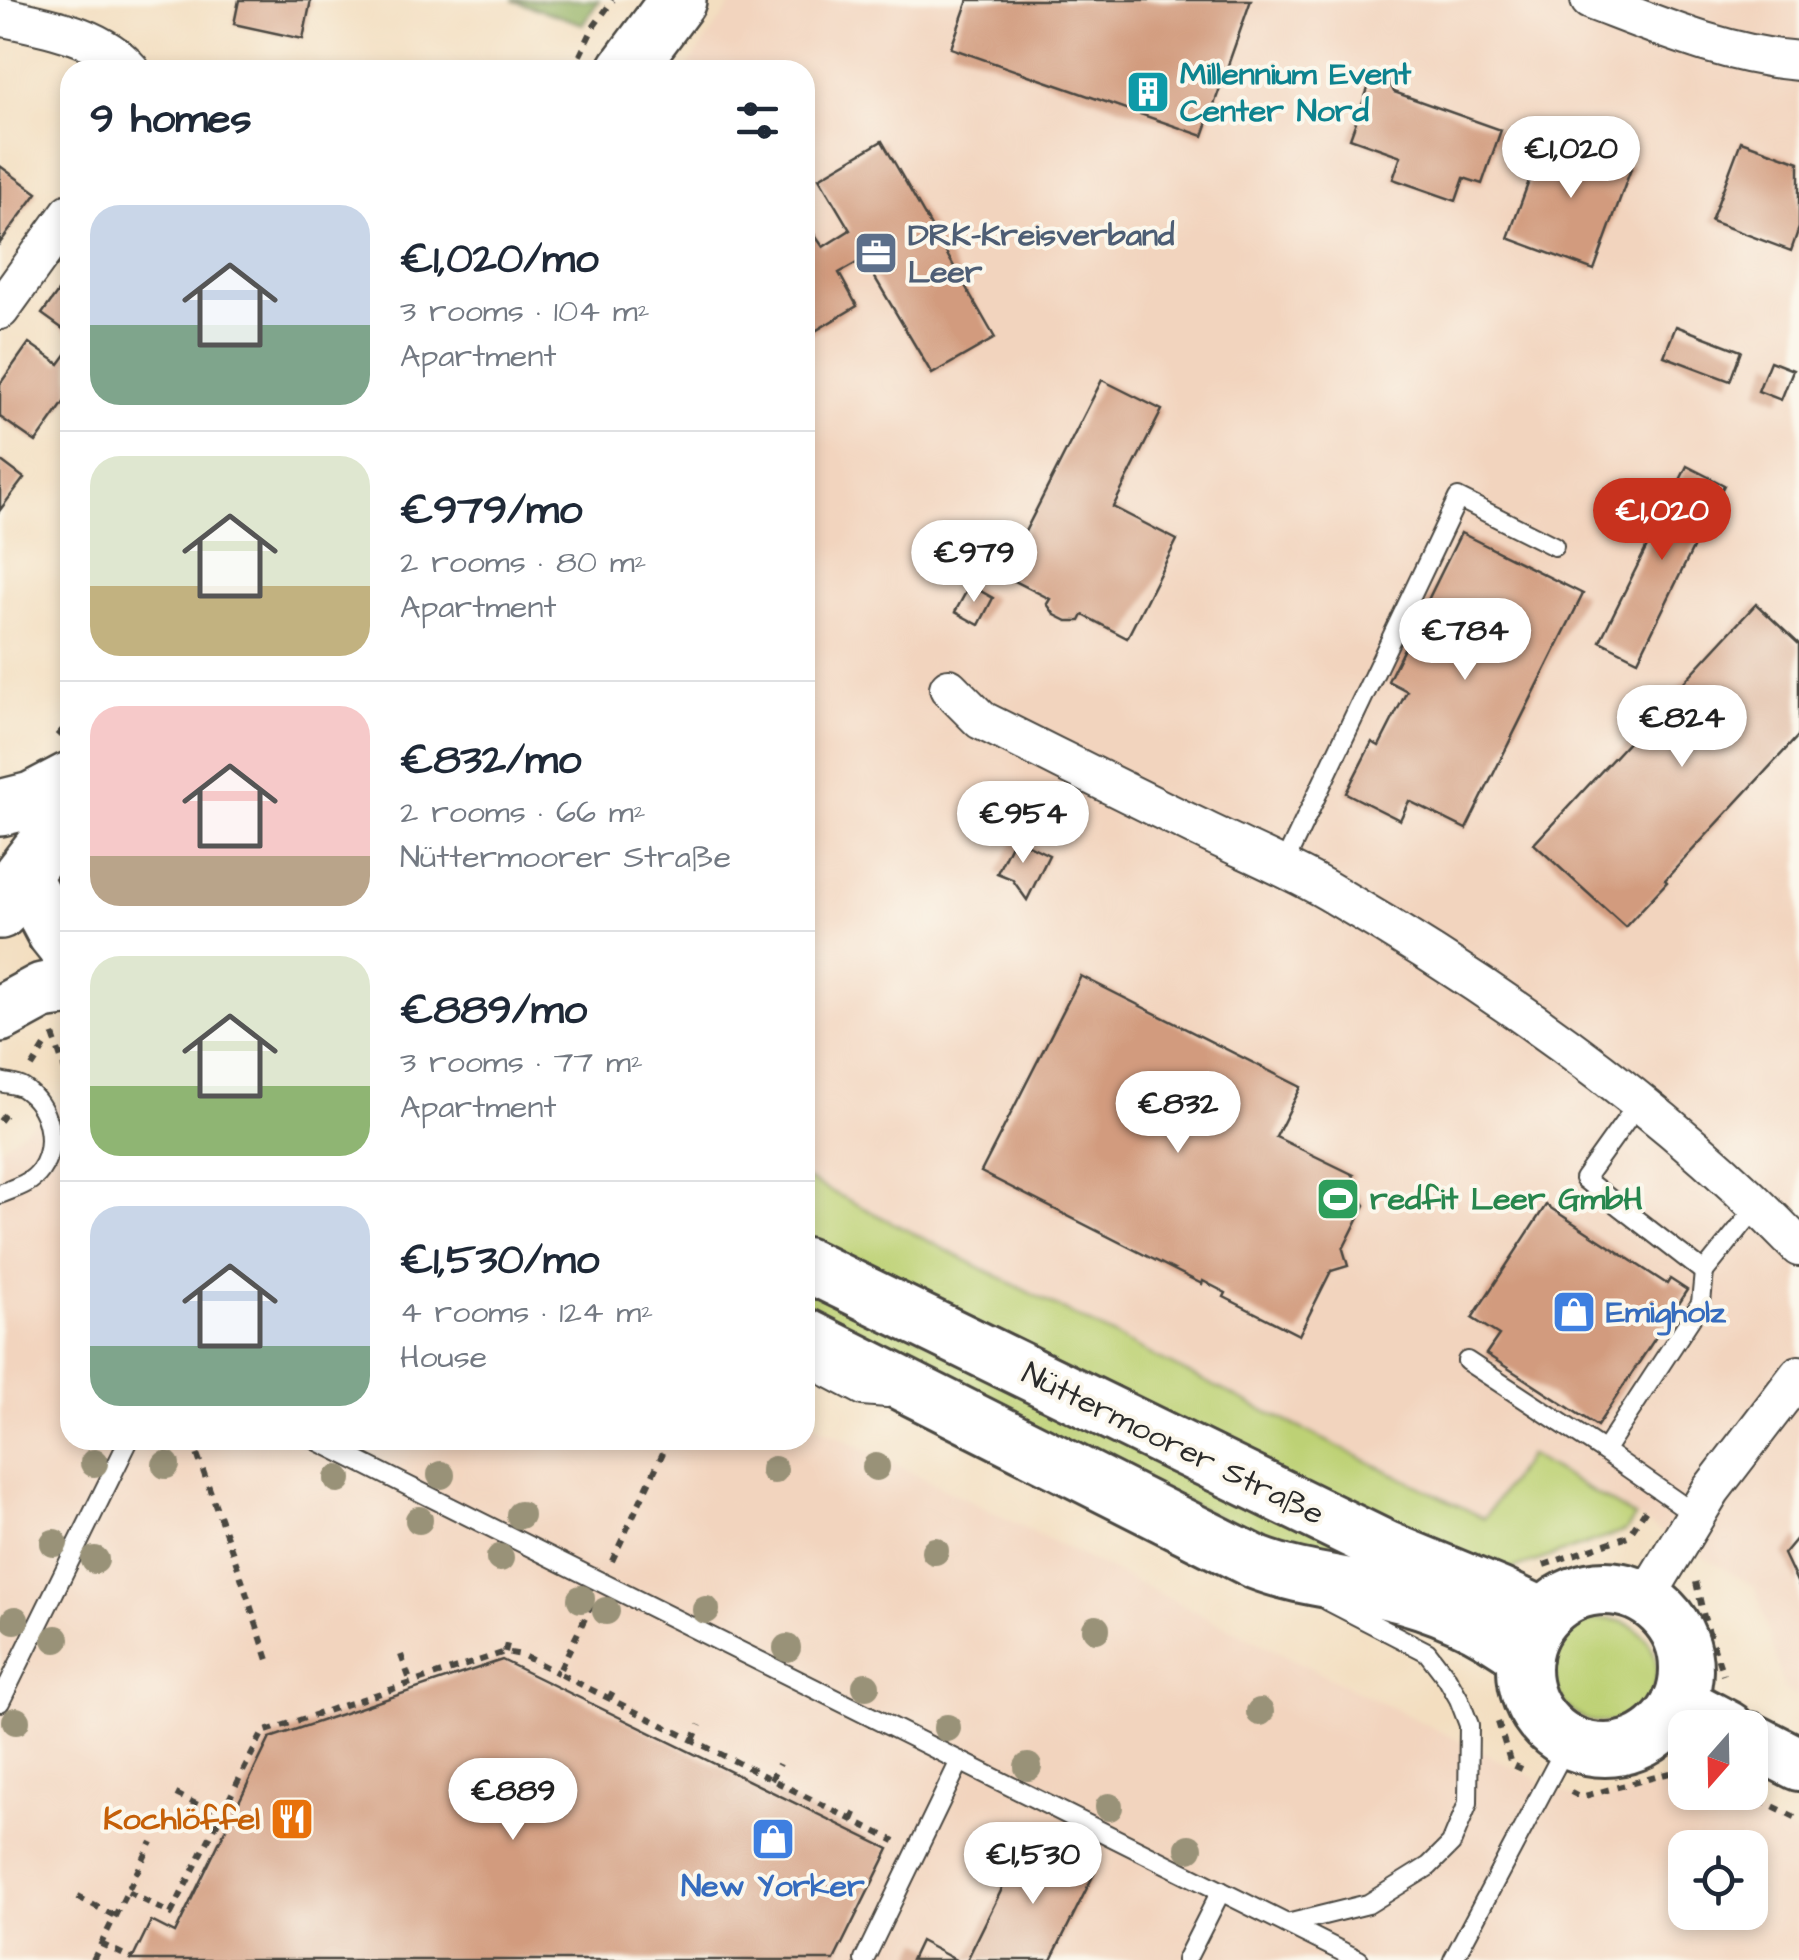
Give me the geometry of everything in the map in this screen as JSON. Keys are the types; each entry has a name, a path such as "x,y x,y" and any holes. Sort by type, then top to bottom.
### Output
{"main road":[{"path":"633,60 678,0"},
{"path":"0,808 32,800 60,785"},
{"path":"23,887 60,828"}],"street":[{"path":"1590,0 1725,49 1799,61"},
{"path":"0,16 97,43 120,60"},
{"path":"0,310 60,227"},
{"path":"948,688 981,720 1332,893 1448,965 1560,1039 1639,1102 1758,1205 1799,1248"},
{"path":"23,887 54,934 47,996"},
{"name":"Nüttermoorer Straße","path":"815,1269 1386,1548 1499,1594 1534,1636"},
{"name":"Nüttermoorer Straße","path":"815,1339 1256,1564 1296,1576 1410,1598 1463,1618 1504,1640 1534,1636"},
{"path":"1668,1722 1652,1736 1625,1748 1596,1750 1568,1741 1552,1730 1528,1696 1524,1676 1534,1636 1556,1604 1575,1594 1602,1588 1629,1592 1656,1581 1741,1448 1799,1375"},
{"path":"1656,1581 1666,1616 1678,1633 1684,1652 1684,1690 1705,1710"},
{"path":"1768,1748 1799,1764"}],"lane":[{"path":"1282,868 1458,498 1554,546"},
{"path":"0,1082 20,1086 40,1104 51,1132 48,1156 40,1172 27,1183 0,1194"},
{"path":"1639,1102 1584,1179 1704,1272"},
{"path":"1604,1450 1701,1304 1704,1272 1758,1205"},
{"path":"1468,1361 1696,1515"},
{"path":"815,1371 862,1396 938,1402"},
{"path":"0,1702 125,1450"},
{"path":"336,1450 1359,1960"},
{"name":"Nüttermoorer Straße","path":"1256,1564 1427,1652 1453,1689 1468,1725 1468,1802 1451,1844 1429,1866 1368,1904 1287,1924"},
{"path":"1453,1960 1568,1741"},
{"path":"864,1960 960,1761"},
{"path":"1186,1960 1220,1891"}],"path":[{"path":"47,996 60,1046"},
{"path":"0,1121 20,1086 47,996"},
{"path":"196,1450 269,1663"},
{"path":"558,1673 664,1450"},
{"path":"1628,1536 1656,1581 1697,1583 1727,1687 1721,1710"},
{"path":"504,1652 508,1640"},
{"path":"128,1892 171,1914 263,1732 504,1652 558,1673 916,1851"},
{"path":"401,1655 410,1683"},
{"path":"609,1699 616,1685"},
{"path":"693,1740 700,1726"},
{"path":"771,1780 778,1764"},
{"path":"176,1794 230,1821"},
{"path":"1768,1804 1799,1819"},
{"path":"852,1820 858,1806"},
{"path":"93,1960 152,1842"},
{"path":"78,1897 115,1916"},
{"path":"102,1944 133,1959"}],"shaded area":[{"path":"735,0 1799,0 1799,1698 1784,1689 1755,1587 1530,1455 1485,1519 1167,1363 815,1183 815,60 692,60"},
{"path":"60,1103 60,1450 815,1450 815,1425 1586,1803 1668,1784 1668,1810 1748,1810 1799,1835 1799,1960 0,1960 0,1148"}],"green space":[{"path":"512,0 599,0 583,24"},
{"path":"815,1183 1167,1363 1484,1518 1529,1455 1635,1517 1626,1531 1504,1572 1494,1581 815,1251"},
{"path":"815,1286 1390,1564 1323,1567 815,1325"},
{"path":"1605,1619 1625,1623 1642,1634 1653,1651 1657,1671 1653,1691 1642,1708 1625,1719 1605,1723 1585,1719 1568,1708 1557,1691 1553,1671 1557,1651 1568,1634 1585,1623"}],"building":[{"path":"239,0 311,0 303,39 234,24"},
{"name":"Millennium Event Center Nord","path":"968,0 1251,0 1203,136 951,48"},
{"path":"1387,77 1394,92 1501,130 1482,184 1464,178 1456,201 1393,179 1401,156 1350,138 1370,83 1374,85"},
{"path":"1546,135 1590,151 1601,145 1617,151 1620,162 1632,166 1594,270 1508,238"},
{"name":"DRK-Kreisverband Leer","path":"882,141 995,338 932,374 864,259 839,273 857,306 815,331 815,235 823,247 850,230 819,178"},
{"path":"1741,141 1799,162 1799,228 1791,251 1711,221"},
{"path":"0,166 37,193 0,243"},
{"path":"60,289 60,327 42,314"},
{"path":"1676,326 1741,351 1730,381 1664,356"},
{"path":"29,343 60,363 60,408 36,442 0,417 0,384"},
{"path":"1770,361 1793,370 1781,400 1758,391"},
{"path":"1102,380 1162,410 1113,507 1177,540 1127,638 1083,615 1080,621 1067,621 1055,615 1047,604 1050,599 1003,575"},
{"path":"0,460 24,478 0,510"},
{"path":"1687,466 1724,485 1638,660 1600,641"},
{"path":"1461,533 1583,594 1466,829 1409,801 1400,820 1346,793 1372,742 1379,746 1407,691 1388,681"},
{"path":"970,585 993,598 979,625 955,612"},
{"path":"1756,604 1799,644 1799,735 1625,927 1534,844"},
{"path":"1014,838 1049,855 1027,900 1012,879 997,873"},
{"path":"1081,976 1301,1087 1276,1137 1354,1175 1350,1183 1365,1205 1343,1249 1348,1266 1331,1271 1299,1335 1224,1297 1226,1293 1203,1281 1202,1284 981,1172"},
{"name":"Emigholz","path":"1546,1205 1667,1284 1670,1279 1687,1290 1597,1426 1486,1354 1499,1335 1472,1318"},
{"path":"1799,1536 1799,1586 1784,1554"},
{"path":"502,1660 889,1849 834,1960 132,1960 151,1921 175,1933 270,1738"},
{"path":"1027,1838 1095,1872 1051,1960 967,1960"},
{"path":"920,1941 956,1960 911,1960"}],"place":[{"name":"Millennium Event Center Nord","path":"1148,92"},
{"name":"DRK-Kreisverband Leer","path":"876,253"},
{"name":"redfit Leer GmbH","path":"1338,1199"},
{"name":"Emigholz","path":"1574,1312"},
{"name":"Kochlöffel","path":"292,1819"},
{"name":"New Yorker","path":"773,1839"}]}
